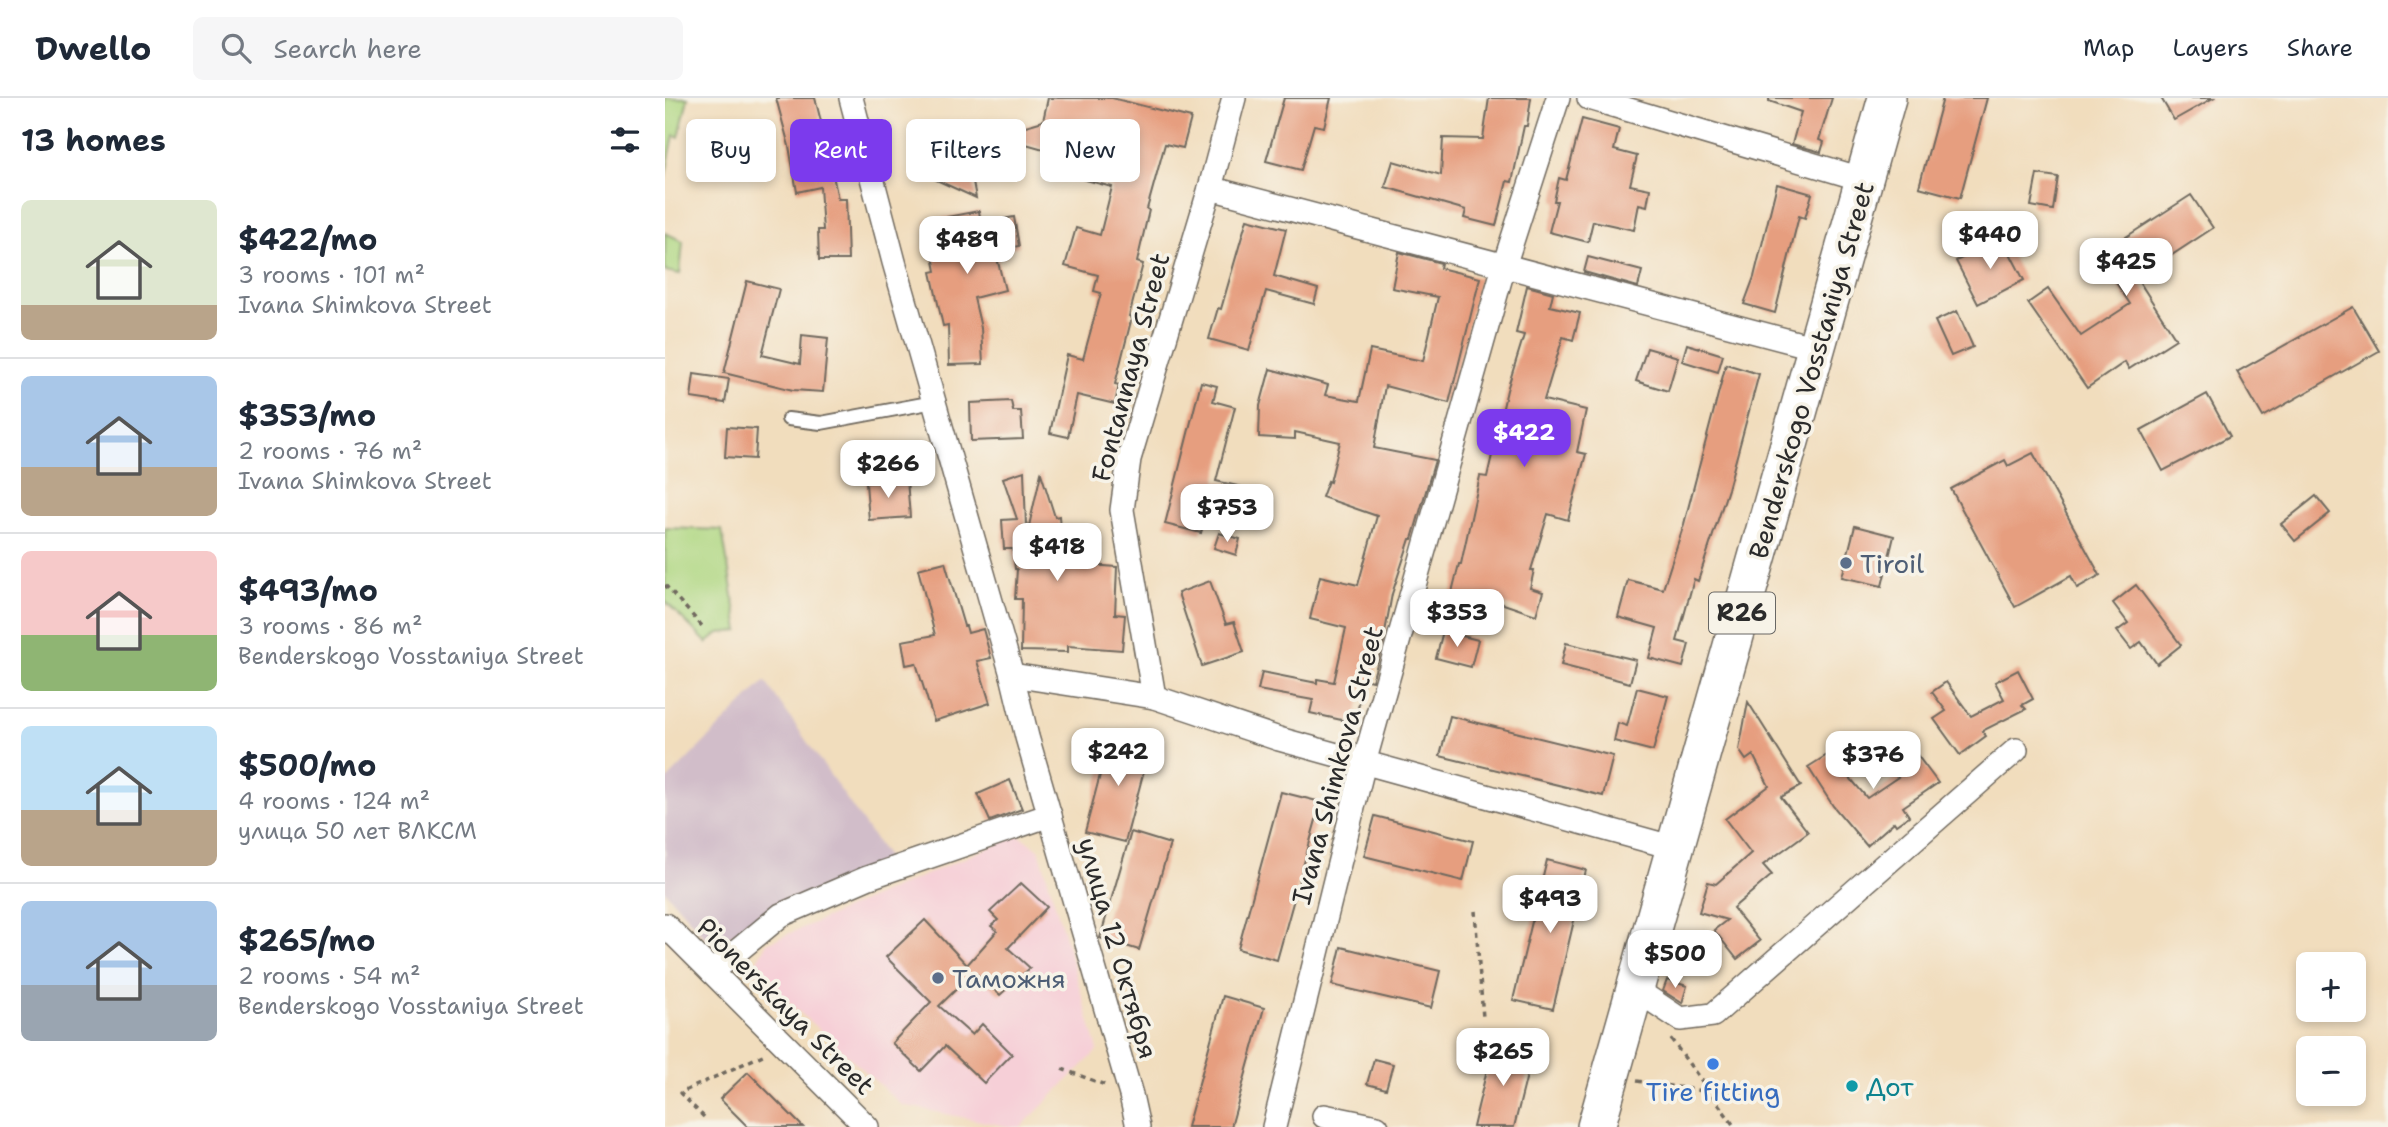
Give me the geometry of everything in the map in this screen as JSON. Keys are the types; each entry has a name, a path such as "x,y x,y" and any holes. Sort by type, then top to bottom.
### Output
{"main road":[{"name":"Benderskogo Vosstaniya Street","path":"1596,1127 1887,98"}],"street":[{"name":"улица 12 Октября","path":"851,98 1138,1127"},
{"name":"Fontannaya Street","path":"1154,697 1122,510 1125,487 1129,459 1234,98"},
{"name":"Ivana Shimkova Street","path":"1274,1127 1364,763 1504,266 1558,98"},
{"path":"1589,98 1865,180"},
{"path":"1210,188 1817,348"},
{"path":"1012,675 1154,697 1279,739 1675,848"},
{"path":"1635,989 1680,1019 1713,1015 2016,750"},
{"path":"712,972 781,915 867,878 1050,815"},
{"name":"Pionerskaya Street","path":"665,925 867,1127"},
{"path":"1324,1115 1377,1127"}],"lane":[{"path":"788,419 821,423 934,402"}],"path":[{"path":"665,585 703,627"},
{"path":"1475,911 1483,1018"},
{"path":"1665,1030 1735,1127"},
{"path":"704,1117 680,1093 786,1045"},
{"path":"1062,1069 1131,1095"},
{"path":"1611,1076 1710,1092"}],"shaded area":[{"path":"765,681 891,863 780,906 713,947 665,891 665,782"},
{"path":"1018,835 1039,849 1098,1050 1021,1127 902,1105 752,969 767,943"}],"green space":[{"path":"665,98 688,98 679,137 674,135 665,178"},
{"path":"665,233 683,241 680,274 665,271"},
{"path":"665,528 722,530 739,631 719,633 707,643 665,601"}],"building":[{"path":"776,98 815,98 820,119 790,119 790,152"},
{"path":"1048,98 1112,98 1191,118 1183,148 1165,144 1147,209 1149,210 1137,262 1143,264 1115,384 1119,385 1115,404 1077,395 1068,437 1050,433 1067,355 1083,359 1101,293 1094,291 1098,275 1065,266 1076,228 1100,235 1112,187 1093,182 1140,182 1140,119 1043,119"},
{"path":"1284,98 1331,98 1324,127 1314,125 1301,170 1266,161"},
{"path":"1489,98 1531,98 1527,126 1524,126 1512,182 1507,181 1496,226 1464,218 1466,210 1385,187 1393,161 1441,175 1443,138 1483,139"},
{"path":"1769,98 1832,98 1819,140 1824,142 1821,152 1792,144 1801,112 1769,101"},
{"path":"1943,98 1987,98 1960,198 1919,187"},
{"path":"2161,98 2213,98 2174,120"},
{"path":"1582,119 1619,129 1614,150 1637,156 1630,185 1650,189 1647,206 1639,204 1634,230 1593,221 1588,242 1549,232 1557,201 1554,201 1559,178 1566,180"},
{"path":"1040,122 1040,148 1026,144 1026,126"},
{"path":"2037,174 2058,177 2053,210 2031,206"},
{"path":"795,182 834,182 838,199 846,199 848,260 819,260 818,230 823,230 820,187 797,192"},
{"path":"941,182 973,182 976,198"},
{"path":"1777,184 1812,194 1805,218 1799,216 1775,313 1744,304 1754,277"},
{"path":"2191,195 2213,228 2137,278 2176,339 2129,369 2125,362 2087,388 2028,303 2048,289 2081,336 2130,304 2098,255"},
{"path":"979,211 981,223 1014,217 1019,246 995,250 1005,290 974,298 981,328 983,364 949,365 948,325 943,326 931,272 936,271 926,221"},
{"path":"1247,219 1286,229 1274,276 1318,289 1314,304 1266,291 1249,350 1209,339 1218,308 1221,309"},
{"path":"2002,238 2024,280 1978,304 1956,261"},
{"path":"1399,252 1441,263 1440,268 1480,278 1449,403 1385,386 1374,448 1435,460 1412,539 1392,594 1383,643 1372,681 1364,679 1355,723 1310,713 1313,700 1258,690 1262,672 1317,683 1317,679 1334,682 1346,628 1310,619 1320,576 1358,585 1377,516 1322,497 1328,481 1330,482 1340,442 1295,432 1295,439 1259,437 1260,406 1270,369 1328,385 1325,395 1359,401 1370,350 1423,361 1438,297 1392,288"},
{"path":"1588,257 1642,271 1638,287 1584,272"},
{"path":"747,281 779,289 762,355 800,364 802,335 828,338 823,392 793,390 724,373"},
{"path":"1527,286 1553,293 1550,306 1580,313 1573,340 1563,337 1544,400 1586,410 1577,452 1586,454 1568,520 1548,514 1531,570 1534,570 1530,588 1543,592 1536,615 1489,599 1487,609 1450,600 1461,564 1480,476 1487,477 1507,390 1524,335 1516,333"},
{"path":"2353,307 2379,351 2263,417 2237,372"},
{"path":"1957,311 1973,347 1951,356 1935,321"},
{"path":"1687,344 1723,355 1718,372 1682,361"},
{"path":"1647,348 1678,357 1668,391 1636,381"},
{"path":"1726,364 1759,374 1728,489 1698,581 1694,579 1677,641 1689,644 1683,667 1649,658 1657,628 1618,617 1628,580 1663,589 1684,524"},
{"path":"694,374 729,379 725,403 691,398"},
{"path":"1201,382 1217,386 1213,401 1235,407 1216,481 1255,490 1251,507 1211,497 1201,533 1165,524"},
{"path":"2207,394 2230,436 2163,471 2141,430"},
{"path":"1011,401 1013,411 1021,411 1023,439 971,441 970,403"},
{"path":"727,427 757,429 755,459 725,457"},
{"path":"2033,453 2100,575 2077,588 2071,576 2015,607 1951,489 2005,460 2008,466"},
{"path":"1024,471 1026,526 1029,526 1041,473 1055,517 1059,516 1063,563 1117,567 1115,614 1125,615 1122,650 1068,646 1068,652 1021,651 1022,599 1015,599 1017,569 1013,549 1004,549 1002,520 1017,519 1003,478"},
{"path":"907,480 910,517 869,520 866,483"},
{"path":"2316,496 2330,513 2295,541 2281,524"},
{"path":"1855,526 1894,536 1882,586 1842,577"},
{"path":"1219,533 1240,539 1236,555 1214,548"},
{"path":"945,562 964,626 968,633 983,629 991,658 977,661 990,703 934,721 916,663 906,665 902,641 935,635 918,569"},
{"path":"1210,581 1226,624 1234,622 1244,652 1202,666 1178,593"},
{"path":"2136,585 2181,645 2157,664 2141,642 2131,649 2117,631 2128,623 2113,603"},
{"path":"1443,631 1478,640 1471,667 1436,658"},
{"path":"1566,643 1636,660 1630,683 1561,665"},
{"path":"2018,670 2033,699 2022,705 2026,709 1982,731 1986,736 1960,755 1934,719 1946,711 1932,692 1946,682 1971,716 2004,699 1995,682"},
{"path":"1637,688 1668,696 1653,751 1614,741 1618,723 1627,726"},
{"path":"1748,702 1801,786 1781,797 1808,832 1763,865 1772,875 1733,908 1760,941 1737,959 1714,930 1727,920 1699,912 1708,882 1716,884 1751,853 1725,819 1769,786 1753,755 1746,760 1739,750"},
{"path":"1450,716 1613,756 1603,796 1440,756"},
{"path":"1111,733 1151,744 1125,842 1085,832"},
{"path":"1909,744 1938,783 1903,807 1909,816 1896,825 1894,822 1867,846 1833,806 1808,767 1843,745 1856,765 1845,772 1867,798 1898,777 1886,760"},
{"path":"1010,780 1022,809 990,821 978,794"},
{"path":"1281,792 1321,802 1277,960 1238,949"},
{"path":"1375,816 1473,841 1463,881 1364,856"},
{"path":"1131,832 1170,844 1139,950 1100,938"},
{"path":"1547,860 1586,870 1553,1009 1513,1000"},
{"path":"1021,883 1047,907 1008,948 1030,968 1000,995 974,972 939,1006 972,1035 982,1024 1012,1054 984,1083 945,1046 921,1071 892,1043 931,1002 886,957 925,920 967,965 997,931 991,926 998,920 990,912"},
{"path":"1341,947 1440,971 1431,1008 1332,985"},
{"path":"1667,980 1687,986 1682,1003 1663,991"},
{"path":"1223,996 1264,1008 1231,1127 1187,1127"},
{"path":"1493,1045 1532,1055 1514,1127 1473,1127"},
{"path":"1374,1059 1393,1064 1386,1089 1367,1084"},
{"path":"748,1072 803,1127 748,1127 720,1099"}],"place":[{"name":"Tiroil","path":"1846,563"},
{"name":"Таможня","path":"938,978"},
{"name":"Tire fitting","path":"1713,1064"},
{"name":"Дот","path":"1852,1086"}]}
